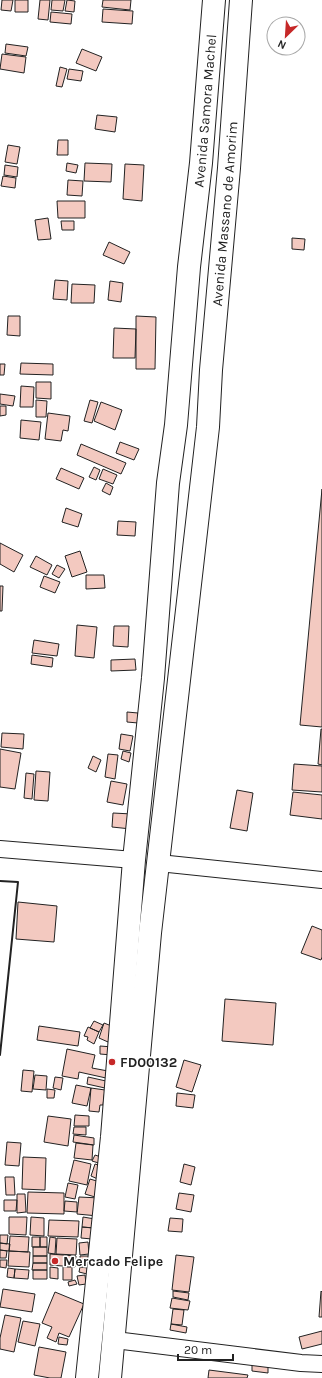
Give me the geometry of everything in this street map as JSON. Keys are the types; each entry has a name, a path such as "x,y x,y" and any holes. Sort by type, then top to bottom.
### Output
{"highway":[{"name":"Avenida Samora Machel","path":"189,267 201,163 214,0"},
{"name":"Avenida Massano de Amorim","path":"110,1378 115,1340 150,934 208,427 211,370 229,168 241,0"},
{"path":"87,1378 112,1137 134,860 153,678 168,482 176,425 189,267 219,267"}],"street":[{"path":"0,849 134,860"},
{"path":"159,863 322,880"},
{"path":"115,1340 301,1363 322,1364"}],"building":[{"path":"2,0 13,0 11,11 1,10"},
{"path":"15,0 28,0 28,12 15,12"},
{"path":"40,0 50,0 48,20 38,19"},
{"path":"52,0 65,0 63,11 51,10"},
{"path":"67,0 75,1 74,12 65,11"},
{"path":"103,0 131,0 130,10 102,7"},
{"path":"103,9 133,11 132,24 102,22"},
{"path":"51,12 72,14 71,24 50,22"},
{"path":"6,44 28,47 26,56 5,53"},
{"path":"82,49 102,57 96,71 76,63"},
{"path":"2,54 26,57 24,73 0,69"},
{"path":"60,67 67,69 62,87 56,86"},
{"path":"69,69 83,71 81,81 67,79"},
{"path":"97,115 117,117 115,132 95,129"},
{"path":"58,140 68,140 68,155 57,155"},
{"path":"8,145 20,147 17,164 5,162"},
{"path":"67,163 78,165 76,173 66,171"},
{"path":"85,163 112,164 111,182 84,181"},
{"path":"125,164 144,165 142,201 123,199"},
{"path":"5,165 18,167 17,177 4,175"},
{"path":"3,176 16,178 15,188 1,186"},
{"path":"68,180 83,181 82,196 67,195"},
{"path":"57,201 85,201 85,218 58,218"},
{"path":"48,218 51,239 38,240 35,220"},
{"path":"61,221 74,221 74,230 62,230"},
{"path":"292,238 305,239 304,250 292,249"},
{"path":"109,242 130,252 124,264 103,255"},
{"path":"55,280 68,281 67,300 53,299"},
{"path":"110,281 123,283 121,302 108,300"},
{"path":"72,284 95,285 94,303 71,303"},
{"path":"8,316 20,316 20,336 7,335"},
{"path":"136,316 156,317 155,369 136,369"},
{"path":"114,328 136,329 135,358 113,358"},
{"path":"21,363 53,364 53,375 20,374"},
{"path":"0,364 5,364 4,375 0,375"},
{"path":"36,382 51,382 51,399 36,398"},
{"path":"21,386 34,387 33,407 20,407"},
{"path":"0,394 15,396 13,406 0,404"},
{"path":"36,400 47,401 46,417 36,417"},
{"path":"90,400 98,402 92,423 84,421"},
{"path":"101,402 122,410 115,430 94,421"},
{"path":"0,406 6,406 6,415 0,416"},
{"path":"48,413 70,416 68,431 63,430 61,441 45,439"},
{"path":"21,420 41,422 39,440 20,438"},
{"path":"120,442 139,449 134,460 116,453"},
{"path":"81,444 126,463 121,474 77,455"},
{"path":"94,467 100,470 96,480 89,477"},
{"path":"61,468 84,478 79,489 56,479"},
{"path":"103,469 117,475 113,484 99,479"},
{"path":"106,483 113,487 110,495 102,491"},
{"path":"322,489 322,727 300,725"},
{"path":"66,508 82,514 78,527 62,522"},
{"path":"118,521 136,522 135,536 117,535"},
{"path":"0,543 23,555 14,572 0,564"},
{"path":"80,551 87,572 72,577 65,556"},
{"path":"36,556 52,565 47,575 30,567"},
{"path":"57,565 65,569 59,578 52,574"},
{"path":"86,575 104,575 105,588 86,589"},
{"path":"44,576 60,582 55,593 40,587"},
{"path":"0,586 3,586 2,611 0,611"},
{"path":"77,625 97,627 94,658 75,656"},
{"path":"114,626 129,626 128,647 113,646"},
{"path":"34,640 59,644 57,656 32,653"},
{"path":"32,655 53,658 52,667 31,664"},
{"path":"135,659 136,670 111,671 111,660"},
{"path":"127,712 138,713 138,723 127,722"},
{"path":"322,729 322,765 318,764"},
{"path":"2,733 24,734 23,749 1,747"},
{"path":"121,734 133,736 130,751 119,749"},
{"path":"0,749 21,753 15,789 0,787"},
{"path":"123,751 131,753 129,762 121,759"},
{"path":"108,754 118,755 115,779 105,777"},
{"path":"93,756 101,760 96,772 88,768"},
{"path":"294,764 322,766 322,792 292,790"},
{"path":"36,771 50,772 48,801 34,800"},
{"path":"26,773 34,774 32,799 24,798"},
{"path":"111,781 127,784 123,805 107,802"},
{"path":"237,790 253,793 247,831 230,828"},
{"path":"293,792 322,795 322,819 290,815"},
{"path":"113,813 132,814 131,829 112,827"},
{"path":"18,902 57,906 54,942 16,939"},
{"path":"312,926 322,930 321,960 301,953"},
{"path":"225,999 276,1003 273,1045 222,1041"},
{"path":"94,1021 103,1025 99,1032 90,1028"},
{"path":"104,1023 114,1027 108,1042 99,1038"},
{"path":"39,1026 80,1032 78,1046 37,1040"},
{"path":"88,1027 99,1032 94,1044 87,1040 88,1037 84,1036"},
{"path":"100,1046 113,1047 112,1055 100,1054"},
{"path":"67,1049 95,1055 92,1068 108,1071 106,1078 79,1072 78,1079 62,1076"},
{"path":"184,1060 201,1065 192,1092 176,1087"},
{"path":"23,1070 34,1071 32,1092 21,1091"},
{"path":"35,1075 47,1076 46,1090 33,1089"},
{"path":"55,1077 63,1078 61,1090 53,1088"},
{"path":"88,1077 106,1081 105,1088 87,1084"},
{"path":"76,1085 91,1088 87,1106 72,1103"},
{"path":"91,1088 105,1090 103,1105 100,1105 99,1112 89,1111"},
{"path":"47,1089 55,1090 54,1098 47,1098"},
{"path":"177,1093 195,1095 193,1108 176,1106"},
{"path":"75,1115 89,1116 89,1126 74,1126"},
{"path":"48,1116 71,1119 68,1146 44,1142"},
{"path":"74,1127 86,1127 86,1135 73,1134"},
{"path":"74,1135 94,1138 94,1145 73,1142"},
{"path":"7,1142 21,1143 19,1166 5,1165"},
{"path":"76,1143 93,1145 92,1160 74,1158"},
{"path":"95,1155 104,1158 102,1164 92,1161"},
{"path":"23,1157 46,1158 45,1190 22,1189"},
{"path":"74,1160 91,1164 87,1185 69,1181"},
{"path":"95,1164 105,1167 100,1180 91,1176"},
{"path":"184,1164 195,1167 191,1185 180,1182"},
{"path":"5,1177 14,1177 15,1195 6,1195"},
{"path":"90,1179 100,1182 95,1197 85,1194"},
{"path":"68,1183 78,1185 75,1199 65,1197"},
{"path":"28,1192 64,1193 64,1214 27,1213"},
{"path":"179,1193 194,1195 191,1212 176,1209"},
{"path":"17,1194 25,1194 26,1212 17,1213"},
{"path":"79,1197 100,1198 98,1216 77,1214"},
{"path":"4,1200 17,1200 16,1211 4,1211"},
{"path":"65,1201 77,1202 77,1212 64,1211"},
{"path":"9,1217 27,1217 26,1235 9,1234"},
{"path":"31,1217 44,1218 44,1236 30,1235"},
{"path":"83,1217 95,1219 94,1228 82,1227"},
{"path":"170,1218 183,1219 182,1232 168,1231"},
{"path":"49,1220 79,1221 78,1237 48,1236"},
{"path":"82,1227 94,1228 92,1239 81,1238"},
{"path":"0,1235 8,1235 7,1244 0,1243"},
{"path":"10,1236 29,1237 28,1252 9,1251"},
{"path":"32,1237 40,1237 40,1247 32,1247"},
{"path":"40,1237 47,1237 47,1247 40,1247"},
{"path":"50,1237 56,1238 55,1254 48,1253"},
{"path":"57,1238 77,1239 76,1255 56,1254"},
{"path":"88,1242 89,1254 80,1255 79,1243"},
{"path":"0,1243 10,1244 9,1251 0,1250"},
{"path":"33,1247 47,1247 47,1256 33,1256"},
{"path":"0,1250 7,1251 6,1258 0,1258"},
{"path":"9,1251 30,1252 29,1267 8,1266"},
{"path":"50,1254 76,1256 75,1267 50,1265"},
{"path":"176,1255 194,1257 189,1292 172,1290"},
{"path":"33,1256 47,1256 47,1263 33,1263"},
{"path":"80,1256 89,1256 89,1266 80,1266"},
{"path":"0,1260 7,1260 6,1268 0,1267"},
{"path":"33,1263 47,1263 47,1270 32,1270"},
{"path":"50,1267 58,1268 58,1279 50,1278"},
{"path":"63,1267 72,1267 72,1280 63,1280"},
{"path":"80,1267 88,1268 87,1274 79,1272"},
{"path":"8,1268 15,1269 14,1278 7,1277"},
{"path":"15,1269 29,1270 28,1279 14,1278"},
{"path":"33,1270 47,1270 47,1279 33,1279"},
{"path":"85,1275 86,1284 79,1285 77,1276"},
{"path":"75,1280 77,1284 69,1286 68,1282"},
{"path":"3,1289 35,1294 32,1312 0,1307"},
{"path":"173,1291 189,1293 188,1300 173,1297"},
{"path":"321,1291 322,1317 319,1317"},
{"path":"55,1292 84,1304 69,1337 59,1333 56,1342 47,1338 52,1327 42,1323"},
{"path":"172,1298 190,1301 188,1310 170,1308"},
{"path":"173,1309 184,1310 182,1325 171,1324"},
{"path":"5,1315 21,1318 14,1352 0,1349 0,1338"},
{"path":"23,1321 40,1324 35,1346 18,1342"},
{"path":"171,1324 187,1327 186,1333 170,1330"},
{"path":"322,1331 322,1344 302,1349 299,1337"},
{"path":"59,1337 68,1339 67,1345 58,1344"},
{"path":"39,1347 66,1352 61,1378 50,1378 34,1375"},
{"path":"252,1361 268,1362 268,1373 252,1371"},
{"path":"209,1370 248,1375 247,1378 208,1378"}],"wall":[{"path":"0,881 18,882 0,1055"}],"place":[{"name":"FD00132","path":"112,1062"},
{"name":"Mercado Felipe","path":"55,1261"}]}
